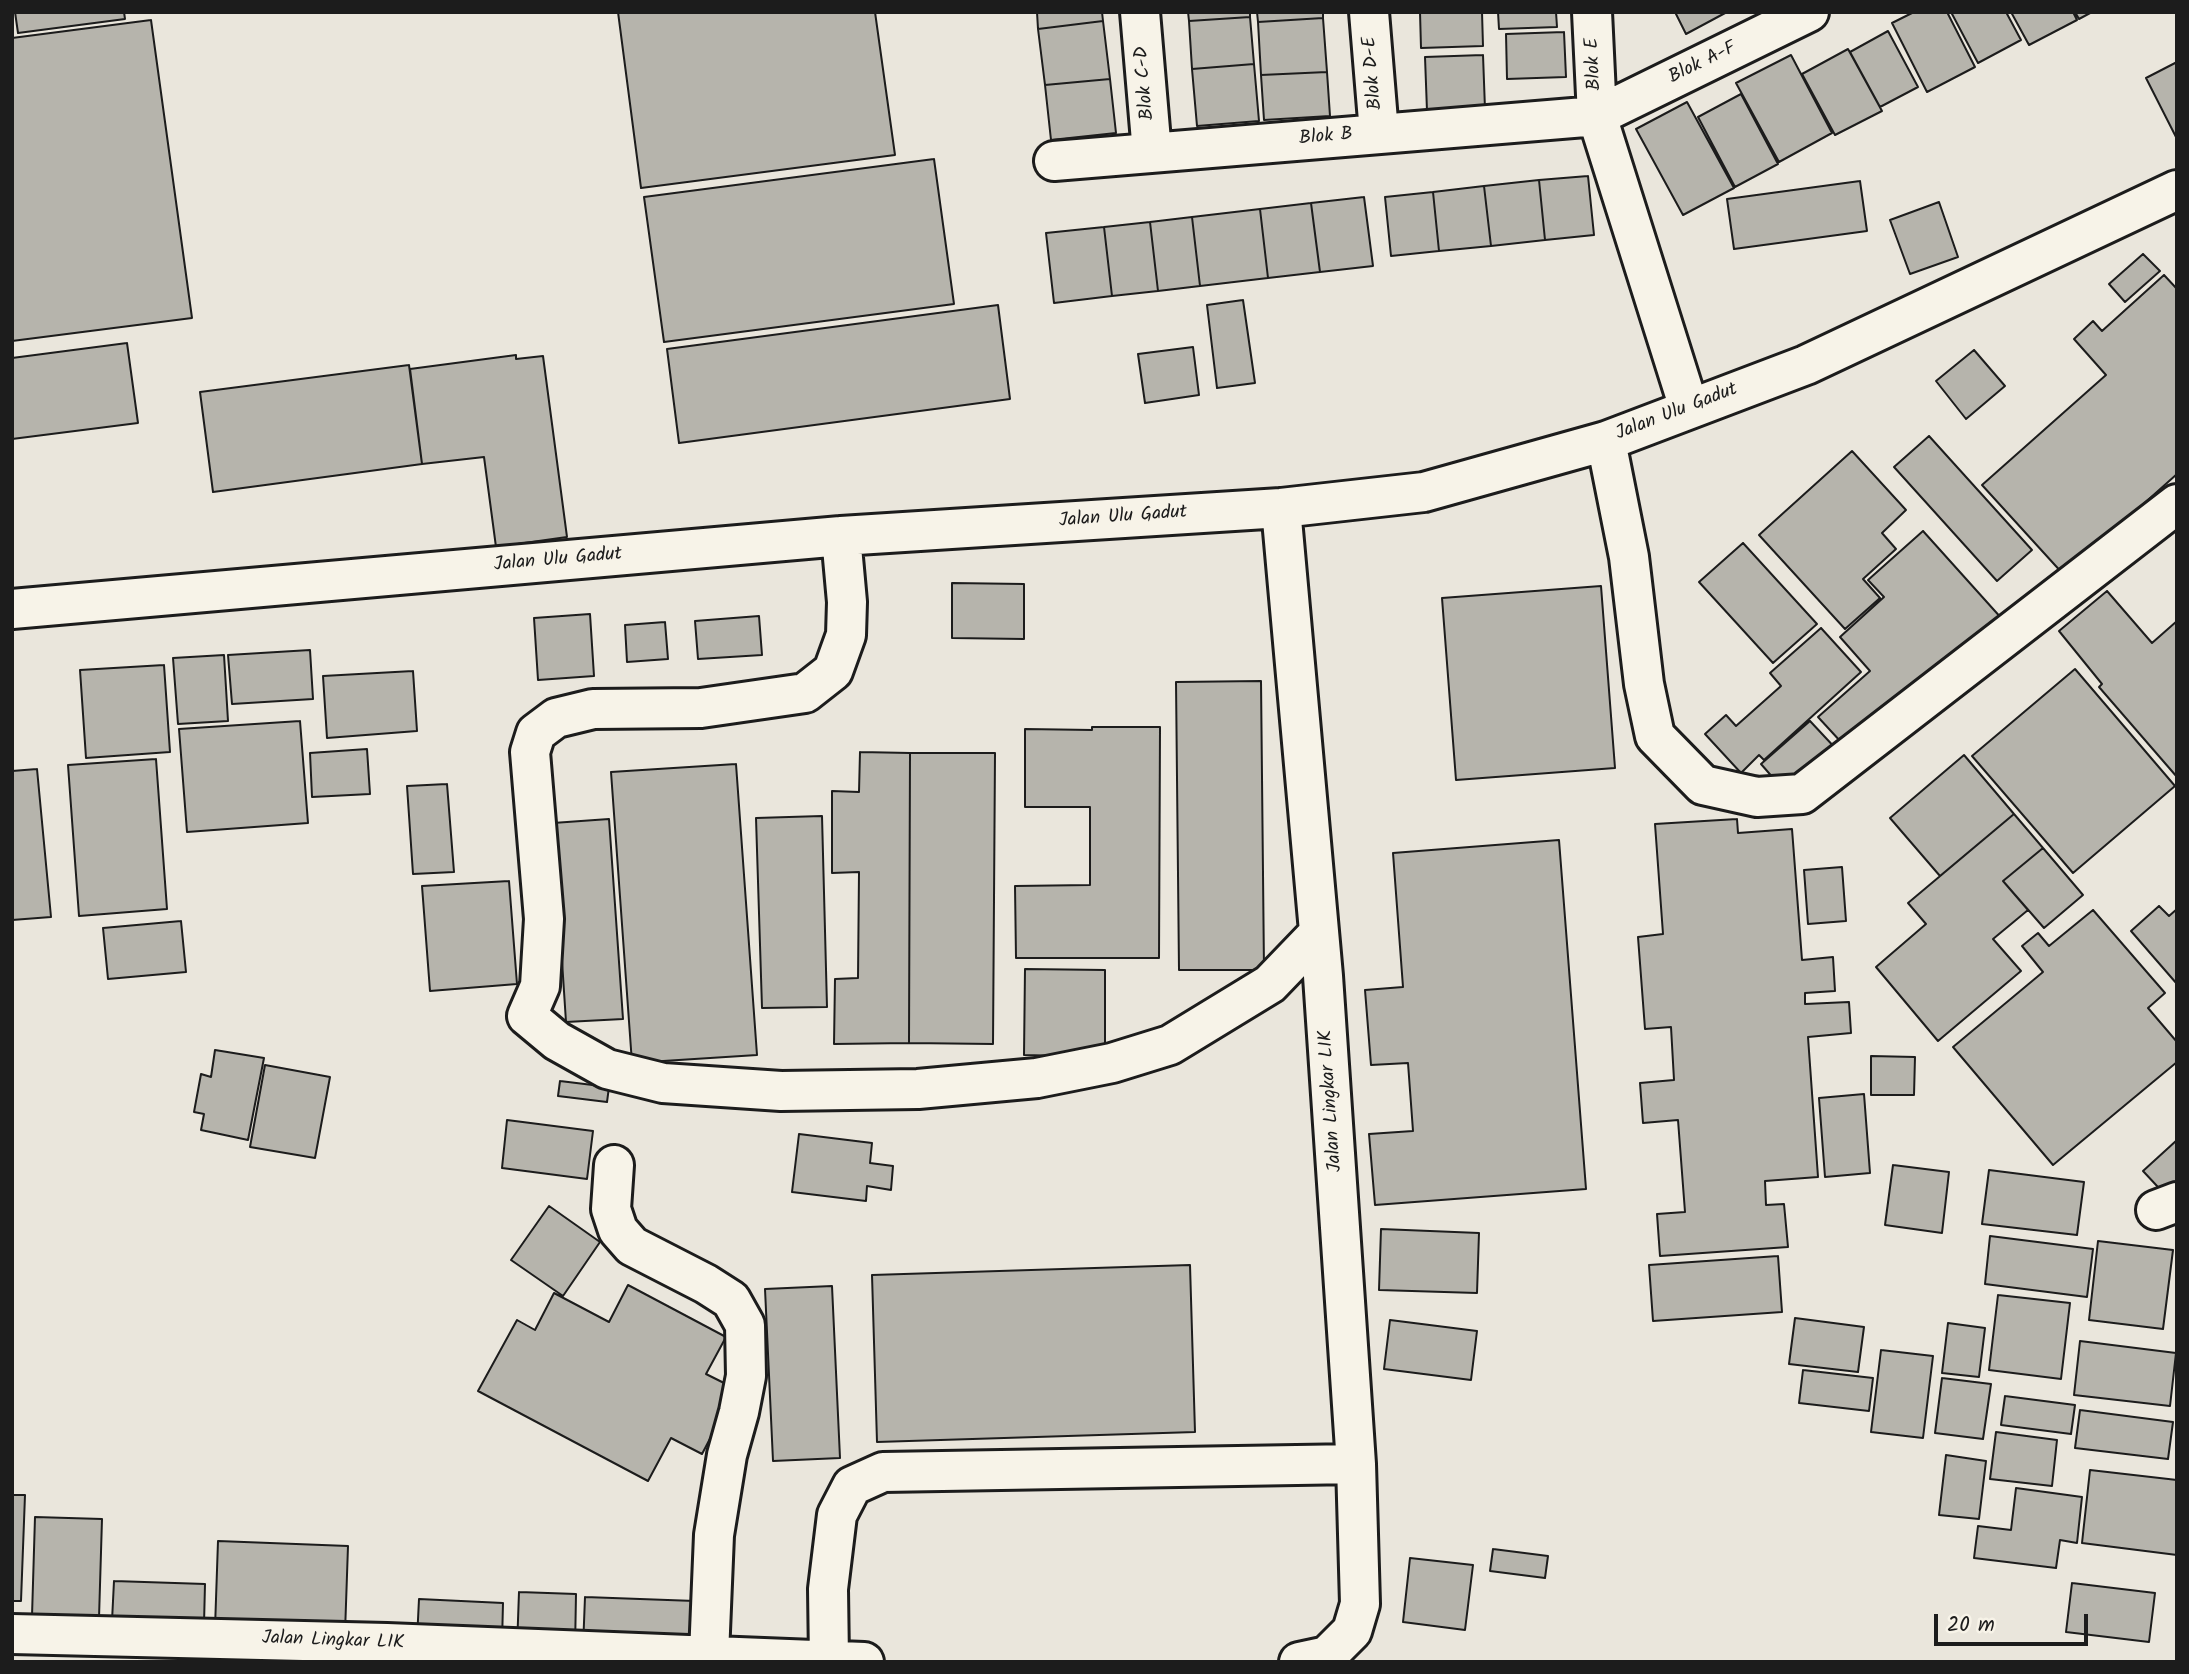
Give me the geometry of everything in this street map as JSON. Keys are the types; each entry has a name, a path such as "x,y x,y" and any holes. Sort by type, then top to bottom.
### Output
{"street":[{"name":"Blok C-D","path":"1140,12 1152,153"},
{"name":"Blok D-E","path":"1369,12 1379,133"},
{"name":"Blok E","path":"1592,12 1597,116 1689,408"},
{"name":"Blok A-F","path":"1597,116 1809,12"},
{"name":"Blok B","path":"1054,162 1597,116"},
{"name":"Jalan Ulu Gadut","path":"12,609 841,536 1281,508 1424,492 1606,441 1806,365 2177,190"},
{"path":"1606,441 1629,556 1644,684 1655,736 1703,785 1757,797 1802,794 2177,504"},
{"name":"Jalan Lingkar LIK","path":"1281,508 1319,933 1356,1464 1360,1604 1352,1631 1327,1656 1299,1662"},
{"path":"841,536 847,601 846,635 833,671 805,693 701,708 593,709 556,718 536,733 530,752 544,919 540,986 527,1016 557,1041 607,1069 663,1083 781,1091 918,1089 1037,1078 1112,1063 1170,1045 1270,985 1319,933"},
{"path":"614,1165 611,1209 618,1230 632,1246 731,1300 745,1325 746,1376 727,1455 714,1535 709,1655"},
{"path":"847,1661 828,1589 837,1515 852,1486 883,1472 1356,1464"},
{"name":"Jalan Lingkar LIK","path":"12,1634 387,1643 642,1658 709,1655 847,1661"}],"building":[{"path":"15,12 124,12 125,19 18,33"},
{"path":"618,12 875,12 895,155 641,188"},
{"path":"1037,12 1102,12 1103,21 1038,29"},
{"path":"1188,12 1250,12 1250,17 1189,21"},
{"path":"1257,12 1323,12 1323,18 1258,22"},
{"path":"1420,12 1482,12 1483,46 1421,48"},
{"path":"1498,12 1556,12 1557,27 1499,29"},
{"path":"1675,12 1727,12 1686,34"},
{"path":"1914,12 1947,12 1975,67 1927,92 1892,23"},
{"path":"1951,12 2006,12 2021,40 1978,63"},
{"path":"2011,12 2073,12 2077,20 2029,45"},
{"path":"2075,12 2092,12 2079,19"},
{"path":"1250,17 1254,64 1192,69 1189,21"},
{"path":"1323,18 1327,72 1261,75 1258,22"},
{"path":"151,20 192,318 12,341 12,38"},
{"path":"1103,21 1110,79 1045,85 1038,29"},
{"path":"1888,31 1918,87 1880,107 1850,52"},
{"path":"1564,32 1566,77 1507,79 1506,34"},
{"path":"1848,49 1882,111 1835,135 1802,74"},
{"path":"1483,55 1485,109 1427,111 1425,57"},
{"path":"1791,55 1832,133 1779,162 1736,83"},
{"path":"2177,62 2177,139 2146,78"},
{"path":"1254,64 1259,121 1197,126 1192,69"},
{"path":"1327,72 1330,116 1264,120 1261,75"},
{"path":"1110,79 1116,133 1051,140 1045,85"},
{"path":"1741,94 1778,164 1735,187 1698,117"},
{"path":"1687,102 1734,188 1683,215 1636,129"},
{"path":"934,159 954,304 664,342 644,197"},
{"path":"1588,176 1594,235 1545,240 1539,180"},
{"path":"1539,180 1545,240 1491,246 1484,186"},
{"path":"1860,181 1867,231 1734,249 1727,199"},
{"path":"1484,186 1491,246 1439,251 1433,192"},
{"path":"1433,192 1439,251 1391,256 1385,197"},
{"path":"1364,197 1373,266 1320,272 1311,203"},
{"path":"1939,202 1958,257 1910,274 1890,220"},
{"path":"1311,203 1320,272 1268,278 1260,209"},
{"path":"1260,209 1268,278 1200,286 1192,217"},
{"path":"1192,217 1200,286 1158,291 1150,222"},
{"path":"1150,222 1158,291 1112,296 1104,227"},
{"path":"1104,227 1112,296 1054,303 1046,233"},
{"path":"2143,254 2160,271 2125,302 2109,284"},
{"path":"2164,275 2177,289 2177,474 2064,575 1982,485 2106,375 2074,339 2093,321 2102,331"},
{"path":"1243,300 1255,383 1217,388 1207,305"},
{"path":"998,305 1010,399 679,443 667,349"},
{"path":"127,343 138,423 12,439 12,358"},
{"path":"1193,347 1199,395 1145,403 1138,354"},
{"path":"1974,350 2005,386 1966,419 1936,381"},
{"path":"516,355 516,359 543,356 567,537 496,547 484,457 422,464 410,369"},
{"path":"409,365 422,464 213,492 200,392"},
{"path":"1929,436 2032,550 1997,581 1894,467"},
{"path":"1852,451 1906,510 1882,533 1896,549 1863,579 1880,598 1845,629 1759,535"},
{"path":"1923,531 2003,620 1853,755 1818,717 1870,671 1840,637 1884,597 1868,580"},
{"path":"1743,543 1817,624 1773,663 1699,582"},
{"path":"952,583 1024,584 1024,639 952,638"},
{"path":"1601,586 1615,768 1456,780 1442,598"},
{"path":"2107,591 2152,643 2177,621 2177,777 2099,687 2102,684 2059,631"},
{"path":"590,614 594,676 538,680 534,618"},
{"path":"759,616 762,655 698,659 695,621"},
{"path":"665,622 668,659 627,662 625,625"},
{"path":"1821,628 1861,672 1764,760 1759,755 1741,773 1705,734 1726,715 1736,726 1781,686 1770,673"},
{"path":"310,650 313,699 232,704 228,655"},
{"path":"224,655 228,721 178,724 173,658"},
{"path":"164,665 170,752 86,758 80,670"},
{"path":"2075,669 2175,786 2073,873 1972,756"},
{"path":"413,671 417,731 327,738 323,676"},
{"path":"1261,681 1264,970 1179,970 1176,682"},
{"path":"300,721 308,823 187,832 179,729"},
{"path":"1810,721 1838,751 1788,795 1761,764"},
{"path":"1092,727 1160,727 1159,958 1016,958 1015,886 1090,885 1090,807 1025,807 1025,729 1092,730"},
{"path":"367,749 370,794 312,797 310,753"},
{"path":"860,752 910,753 909,1043 834,1044 835,979 858,978 859,872 832,873 832,791 859,792"},
{"path":"910,753 995,753 993,1044 909,1043"},
{"path":"1964,755 2014,814 1940,876 1890,818"},
{"path":"156,759 167,909 79,916 68,765"},
{"path":"736,764 757,1055 632,1063 611,772"},
{"path":"37,769 51,917 12,920 12,771"},
{"path":"447,784 454,872 413,874 407,786"},
{"path":"2014,814 2043,848 2003,881 2028,910 1993,939 2021,971 1938,1041 1876,967 1926,924 1908,903"},
{"path":"822,816 827,1007 762,1008 756,818"},
{"path":"609,819 623,1019 566,1022 553,823"},
{"path":"1737,819 1738,833 1792,829 1802,960 1833,957 1835,991 1805,993 1805,1004 1849,1002 1851,1033 1808,1037 1818,1177 1765,1181 1766,1205 1784,1204 1788,1247 1660,1256 1657,1214 1685,1212 1678,1120 1643,1123 1640,1083 1674,1080 1671,1027 1645,1029 1638,937 1663,934 1655,824"},
{"path":"1559,840 1586,1189 1375,1205 1369,1134 1413,1131 1408,1063 1371,1065 1365,990 1403,987 1393,853"},
{"path":"2043,848 2083,895 2044,928 2003,881"},
{"path":"1842,867 1846,921 1808,924 1804,870"},
{"path":"509,881 517,984 430,991 422,886"},
{"path":"2159,906 2169,916 2177,909 2177,984 2131,931"},
{"path":"2093,910 2165,993 2148,1008 2177,1042 2177,1062 2053,1165 1953,1047 2043,972 2022,946 2038,933 2049,946"},
{"path":"181,921 186,972 108,979 103,928"},
{"path":"1025,969 1105,970 1105,1057 1024,1055"},
{"path":"215,1050 264,1058 248,1140 201,1130 204,1114 194,1112 201,1074 211,1077"},
{"path":"1871,1056 1915,1057 1914,1095 1871,1095"},
{"path":"265,1065 330,1077 315,1158 250,1147"},
{"path":"560,1081 609,1087 607,1102 558,1096"},
{"path":"1864,1094 1870,1173 1825,1177 1819,1098"},
{"path":"507,1120 593,1131 587,1179 502,1168"},
{"path":"799,1134 872,1143 870,1163 893,1166 891,1190 867,1186 866,1201 792,1192"},
{"path":"2177,1140 2177,1196 2171,1201 2143,1171"},
{"path":"1893,1165 1949,1172 1942,1233 1885,1225"},
{"path":"1989,1170 2084,1182 2077,1235 1982,1224"},
{"path":"549,1206 600,1242 563,1296 511,1260"},
{"path":"1381,1229 1479,1233 1477,1293 1379,1290"},
{"path":"1990,1236 2093,1249 2087,1297 1985,1284"},
{"path":"2098,1241 2173,1250 2163,1329 2089,1320"},
{"path":"1778,1256 1782,1312 1653,1321 1649,1265"},
{"path":"1190,1265 1195,1432 877,1442 872,1275"},
{"path":"628,1285 726,1337 706,1374 736,1389 702,1454 671,1438 648,1481 478,1391 517,1320 535,1330 554,1293 609,1322"},
{"path":"832,1286 840,1458 773,1461 765,1289"},
{"path":"1998,1295 2070,1303 2061,1379 1989,1370"},
{"path":"1795,1318 1864,1327 1858,1372 1789,1364"},
{"path":"1390,1320 1477,1331 1471,1380 1384,1369"},
{"path":"1948,1323 1985,1328 1979,1377 1942,1373"},
{"path":"2080,1341 2176,1353 2170,1406 2074,1395"},
{"path":"1881,1350 1933,1356 1923,1438 1871,1432"},
{"path":"1803,1370 1873,1378 1869,1411 1799,1403"},
{"path":"1942,1378 1991,1384 1983,1439 1935,1433"},
{"path":"2005,1396 2075,1405 2071,1434 2001,1425"},
{"path":"2080,1410 2173,1422 2168,1459 2075,1448"},
{"path":"1996,1432 2057,1440 2052,1486 1990,1479"},
{"path":"1946,1455 1986,1461 1979,1519 1939,1515"},
{"path":"2090,1470 2177,1480 2177,1555 2082,1543"},
{"path":"2016,1488 2082,1497 2077,1543 2060,1540 2056,1568 1974,1558 1978,1526 2011,1530"},
{"path":"12,1495 25,1495 21,1601 12,1601"},
{"path":"35,1517 102,1519 99,1618 32,1616"},
{"path":"218,1541 348,1546 345,1633 215,1628"},
{"path":"1493,1549 1548,1556 1545,1578 1490,1571"},
{"path":"1410,1558 1473,1565 1465,1630 1403,1622"},
{"path":"114,1581 205,1584 204,1624 112,1621"},
{"path":"2072,1583 2155,1593 2149,1642 2066,1632"},
{"path":"519,1592 576,1594 575,1650 517,1648"},
{"path":"585,1597 695,1601 693,1652 583,1648"},
{"path":"419,1599 503,1603 502,1643 417,1640"}]}
